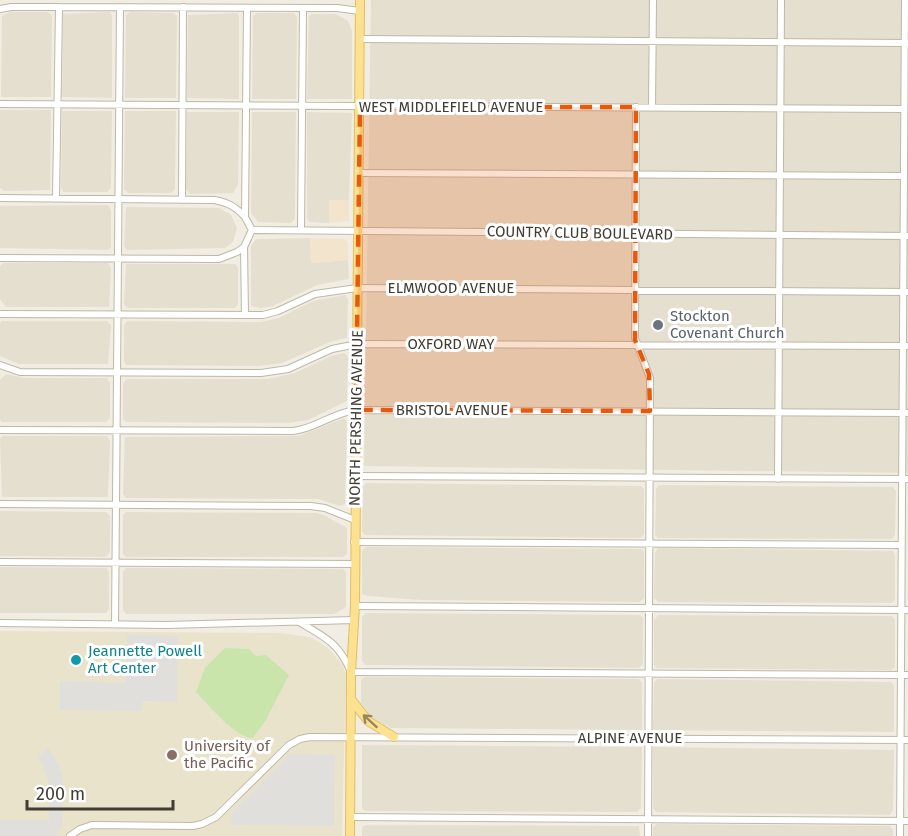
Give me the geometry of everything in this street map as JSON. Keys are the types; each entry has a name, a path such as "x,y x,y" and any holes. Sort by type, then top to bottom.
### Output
{"main road":[{"name":"NORTH PERSHING AVENUE","path":"350,836 351,672 355,620 360,0"},
{"path":"351,698 369,722 394,737"}],"street":[{"path":"652,108 653,0"},
{"path":"778,479 781,0"},
{"path":"900,836 900,740 905,610 901,545 905,413 905,236 902,176 905,0"},
{"path":"0,9 11,7 183,7 337,8 360,11"},
{"path":"56,199 59,7"},
{"path":"116,624 120,7"},
{"path":"182,200 183,7"},
{"path":"245,218 247,8"},
{"path":"301,230 303,8"},
{"path":"361,39 906,43"},
{"name":"WEST MIDDLEFIELD AVENUE","path":"0,104 903,109"},
{"path":"636,107 635,338 650,378 648,836"},
{"path":"359,173 902,176"},
{"path":"0,198 215,200 228,203 238,209 252,230 244,247 244,315"},
{"name":"COUNTRY CLUB BOULEVARD","path":"252,230 905,236"},
{"path":"0,258 219,259 244,247"},
{"name":"ELMWOOD AVENUE","path":"0,314 269,314 315,294 357,288 905,291"},
{"name":"OXFORD WAY","path":"0,365 20,372 275,372 299,365 332,349 357,344 905,346"},
{"name":"BRISTOL AVENUE","path":"0,430 297,430 313,426 333,415 356,410 905,413"},
{"path":"355,476 904,479"},
{"path":"0,504 317,506 355,520"},
{"path":"354,542 901,545"},
{"path":"0,562 354,564"},
{"path":"355,606 905,610"},
{"path":"0,623 116,624 355,620"},
{"path":"298,622 334,645 344,655 351,672 904,675"},
{"name":"ALPINE AVENUE","path":"70,836 92,825 186,826 202,824 216,817 294,741 310,736 908,740"},
{"path":"350,817 908,821"}],"highlighted area":[{"path":"360,107 636,107 635,340 649,374 650,411 356,410"}],"shaded area":[{"path":"371,0 908,0 908,473 364,466"},
{"path":"10,12 48,12 52,16 51,97 1,97 2,16"},
{"path":"110,12 112,16 112,98 62,97 63,14"},
{"path":"130,12 173,13 177,16 176,98 125,98 126,15"},
{"path":"237,13 239,17 239,99 187,98 188,15"},
{"path":"257,13 294,13 297,17 296,99 252,99 253,16"},
{"path":"336,14 348,21 352,31 352,99 307,99 309,16"},
{"path":"0,110 51,110 50,190 4,191 0,188"},
{"path":"62,111 112,111 111,188 107,192 63,192 61,188"},
{"path":"125,111 176,111 175,189 171,193 128,193 124,189"},
{"path":"187,112 239,112 238,185 233,193 190,194 186,189"},
{"path":"252,112 296,112 295,218 291,223 258,222 251,213"},
{"path":"307,112 352,113 349,200 329,200 329,223 309,222 307,218"},
{"path":"329,200 349,200 349,221 329,223"},
{"path":"108,205 111,210 111,247 108,250 0,248 0,206"},
{"path":"126,207 219,208 231,215 237,228 233,242 225,248 127,250 124,246"},
{"path":"310,238 311,263 348,260 349,279 317,285 273,306 261,308 251,306 251,246 256,239"},
{"path":"310,238 344,239 348,242 348,260 311,263"},
{"path":"3,263 108,263 111,268 109,307 6,307 0,299 0,266"},
{"path":"126,264 235,264 238,268 238,304 235,308 127,308 124,304"},
{"path":"345,295 348,299 347,338 330,342 282,363 259,366 126,365 124,361 124,325 127,321 261,322 279,318 313,301"},
{"path":"2,321 107,321 111,325 108,364 19,364 0,356 0,323"},
{"path":"344,353 348,356 347,401 308,420 288,423 126,422 123,419 123,383 127,379 268,379 295,373 331,356"},
{"path":"6,374 24,378 107,378 110,383 110,418 106,422 2,422 0,420 0,380"},
{"path":"344,418 347,422 345,504 340,506 318,499 126,498 123,494 125,437 299,436"},
{"path":"2,436 107,436 110,441 108,497 2,497 0,439"},
{"path":"366,483 641,486 644,489 644,534 641,538 365,535 362,531 363,487"},
{"path":"659,485 893,487 896,491 895,535 892,539 658,538 655,535 656,489"},
{"path":"0,511 106,512 110,516 110,552 106,557 0,556"},
{"path":"126,512 316,513 347,528 347,554 343,557 126,557 123,554 123,515"},
{"path":"366,547 641,549 644,552 644,598 640,602 421,600 368,596 362,594 362,550"},
{"path":"658,548 893,551 895,555 895,600 892,603 658,602 654,598 655,553"},
{"path":"0,567 106,568 109,572 109,609 106,613 0,613"},
{"path":"126,568 343,569 346,572 346,607 334,614 126,614 123,610 123,572"},
{"path":"366,613 640,615 643,618 643,664 639,668 365,665 362,661 362,617"},
{"path":"658,615 892,616 895,620 895,667 891,670 657,668 654,665 654,620"},
{"name":"University of the Pacific","path":"0,631 280,633 310,637 327,647 342,664 346,674 342,836 0,836"},
{"path":"127,635 178,636 177,702 143,701 142,711 60,710 60,681 126,683"},
{"path":"365,677 639,679 642,683 642,730 391,728 372,718 361,703 361,680"},
{"path":"657,679 891,682 894,685 894,732 653,730 654,683"},
{"path":"362,745 642,747 641,808 637,812 365,811 362,808"},
{"path":"653,747 894,750 893,810 890,815 656,812 653,808"},
{"path":"48,748 59,765 63,778 62,826 56,836 0,836 0,820 49,820 49,784 38,757"},
{"path":"290,754 335,755 334,826 231,825 232,812"},
{"path":"656,824 890,826 893,836 653,836 653,828"},
{"path":"365,825 639,826 640,836 362,836 362,828"}],"green space":[{"path":"225,648 249,649 256,656 266,655 289,675 266,720 253,738 246,737 230,727 196,692 205,668"}],"place":[{"name":"Stockton Covenant Church","path":"658,325"},
{"name":"Jeannette Powell Art Center","path":"76,660"},
{"name":"University of the Pacific","path":"172,755"}]}
